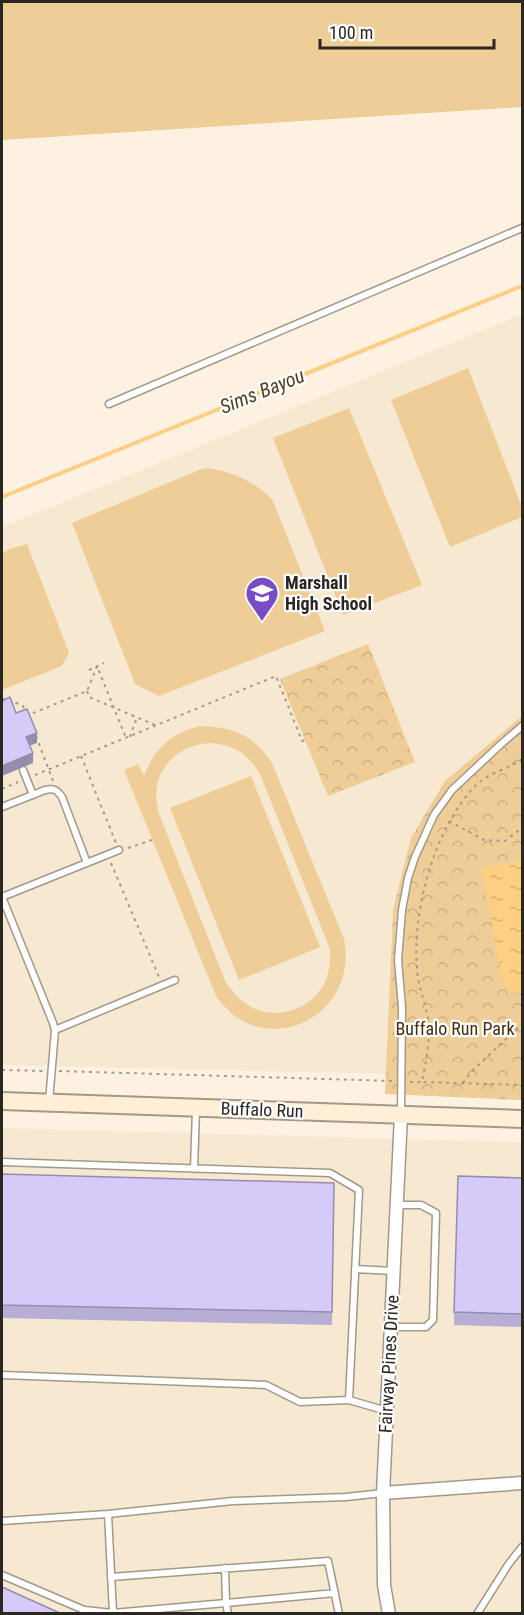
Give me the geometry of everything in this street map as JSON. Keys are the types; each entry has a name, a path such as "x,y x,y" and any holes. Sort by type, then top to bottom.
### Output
{"street":[{"name":"Buffalo Run","path":"2,1101 522,1119"},
{"name":"Fairway Pines Drive","path":"389,1614 384,1586 383,1493 401,1115"},
{"path":"383,1493 522,1483"}],"lane":[{"path":"109,404 522,228"},
{"path":"401,1115 402,1006 398,960 402,910 408,878 434,815 452,790 522,726"},
{"path":"23,770 33,795"},
{"path":"2,807 52,788 58,790 87,863"},
{"path":"49,1103 55,1030 2,897 119,850"},
{"path":"55,1030 175,980"},
{"path":"194,1169 196,1108"},
{"path":"2,1162 330,1173 358,1190 349,1400"},
{"path":"391,1327 426,1327 433,1320 436,1213 421,1205 397,1205"},
{"path":"355,1269 393,1271"},
{"path":"2,1375 266,1385 300,1402 349,1400 387,1411"},
{"path":"2,1521 108,1514 233,1501 346,1497 383,1493"},
{"path":"108,1514 113,1613"},
{"path":"477,1614 522,1547"},
{"path":"111,1577 328,1561 339,1614"},
{"path":"225,1568 228,1614"},
{"path":"2,1575 84,1610 113,1613 335,1593"}],"path":[{"path":"89,670 104,663"},
{"path":"97,666 87,691 89,697 157,725"},
{"path":"97,666 128,737"},
{"path":"2,789 276,676 302,741 305,740"},
{"path":"18,719 87,691"},
{"path":"2,700 6,698 23,706 27,716"},
{"path":"128,737 137,717"},
{"path":"36,737 54,782 52,788"},
{"path":"81,756 119,850 152,840"},
{"path":"422,1082 429,1037 428,1017 417,973 416,954 420,912 432,861 449,821 476,785 490,775 522,759"},
{"path":"449,821 484,840 505,841 522,828"},
{"path":"108,855 162,985"},
{"path":"463,1083 471,1072 522,1024"},
{"path":"2,1070 522,1085"}],"shaded area":[{"name":"Marshall High School","path":"522,314 522,716 445,781 393,910 386,1074 2,1065 2,527"},
{"path":"2,1128 522,1142 522,1613 2,1613"}],"green space":[{"path":"2,2 522,2 522,107 2,140"},
{"path":"468,368 522,507 522,517 450,547 391,400"},
{"path":"349,408 422,585 343,615 273,438"},
{"path":"207,468 243,478 267,494 273,501 325,631 159,696 135,684 72,523"},
{"path":"27,544 69,653 62,666 2,690 2,553"},
{"path":"368,644 415,762 328,796 280,679"},
{"name":"Buffalo Run Park","path":"522,716 522,1100 385,1094 393,910 411,838 445,781"},
{"path":"200,726 233,731 250,739 265,753 272,763 344,939 345,967 337,991 322,1010 303,1023 280,1029 257,1027 235,1016 216,996 124,770 138,764 144,776 159,750 173,738","holes":["209,743 239,751 260,774 330,949 329,970 321,989 309,1002 293,1010 275,1013 258,1010 240,999 226,983 158,811 157,786 169,761 191,747"]},
{"path":"251,776 320,947 239,980 170,808"}],"water":[{"path":"522,857 522,996 503,985 481,868 515,862"}],"building":[{"path":"10,697 16,713 27,709 37,733 26,737 33,753 2,766 2,701"},
{"path":"2,1174 334,1183 332,1312 2,1305"},
{"path":"458,1176 522,1178 522,1314 454,1312"},
{"path":"2,1587 62,1614 2,1614"}],"waterway":[{"name":"Sims Bayou","path":"2,497 522,286"}],"place":[{"name":"Marshall High School","path":"262,622"}]}
